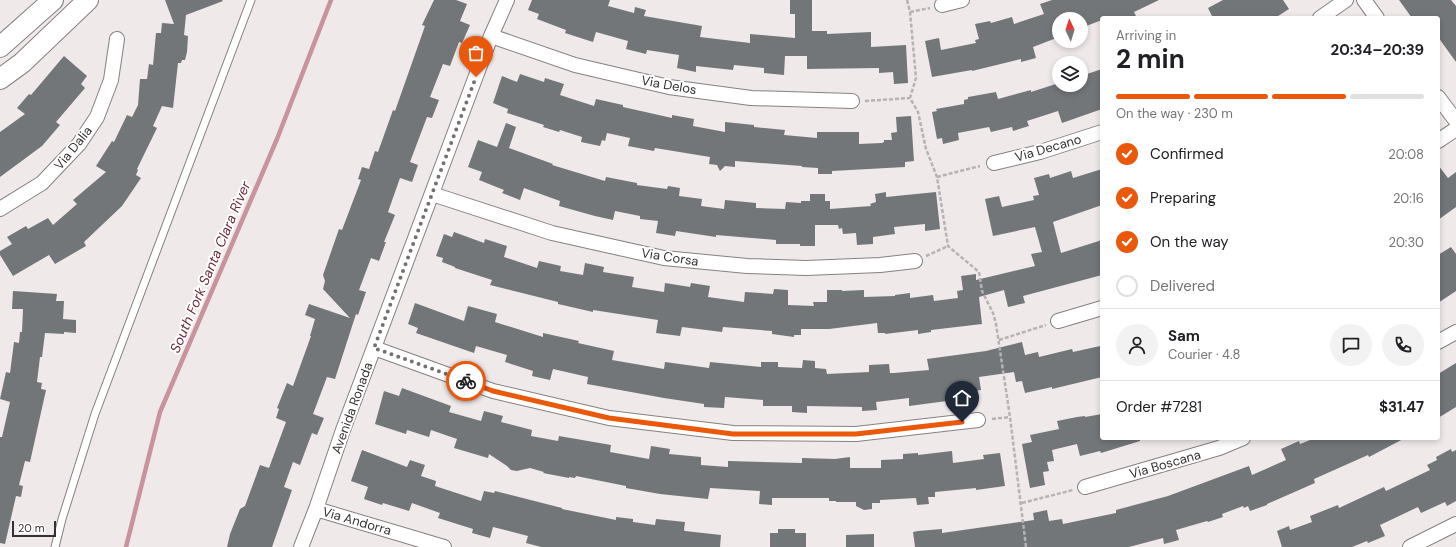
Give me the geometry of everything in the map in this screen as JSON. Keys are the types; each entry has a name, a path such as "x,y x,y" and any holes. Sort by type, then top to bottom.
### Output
{"main road":[{"path":"0,47 53,0"},
{"path":"0,80 22,63 88,0"}],"street":[{"name":"Avenida Ronada","path":"301,547 491,36 507,0"},
{"path":"942,5 962,0"},
{"path":"1323,16 1346,0"},
{"path":"1364,0 1376,16"},
{"name":"Via Delos","path":"491,36 575,65 669,87 751,98 852,101"},
{"name":"Via Dalia","path":"0,209 42,183 79,144 97,117 111,80 117,39"},
{"path":"1440,100 1456,121"},
{"path":"1440,140 1456,128"},
{"name":"Via Decano","path":"994,163 1040,152 1100,133"},
{"name":"Via Corsa","path":"432,194 552,233 664,258 747,266 806,268 880,266 915,261"},
{"path":"1058,321 1100,309"},
{"path":"1440,341 1456,332"},
{"path":"374,348 493,391 609,418 733,434 856,434 978,420"},
{"name":"Via Boscana","path":"1085,487 1219,448 1238,440"},
{"name":"Via Andorra","path":"316,509 444,547"},
{"path":"1410,547 1456,524"}],"lane":[{"path":"54,547 95,414 251,0"}],"path":[{"path":"907,0 910,12 916,78 910,98 918,112 926,150 937,177 948,246 979,272 982,291 993,313 999,340 1010,417 1022,503 1026,547"},
{"path":"910,12 942,5"},
{"path":"852,101 910,98"},
{"path":"937,177 994,163"},
{"path":"915,261 948,246"},
{"path":"999,340 1058,321"},
{"path":"978,420 1010,417"},
{"path":"1022,503 1085,487"}],"building":[{"path":"165,0 223,1 186,15 184,35 188,36 187,52 185,60 178,63 173,108 162,106 153,126 157,128 137,169 136,175 141,178 122,206 84,242 86,246 55,264 49,255 13,276 0,255 0,251 12,244 7,237 26,226 28,229 48,218 53,225 77,204 73,200 106,172 96,166 112,141 114,142 127,115 132,117 138,105 140,79 147,79 149,64 153,65 156,33 161,33 162,23 174,24"},
{"path":"434,0 456,0 467,4 460,21 470,25 462,43 459,42 450,66 443,64 430,97 439,100 432,118 427,117 410,162 418,165 412,182 400,178 388,212 395,215 384,242 386,242 379,261 371,258 359,290 366,292 358,315 356,314 335,379 327,377 313,414 324,418 317,435 312,433 300,465 293,462 284,487 292,490 272,547 227,547 230,534 240,509 245,506 260,465 269,468 286,422 276,418 279,409 277,408 287,383 293,386 311,336 315,319 305,315 309,304 350,318 323,289 325,281 323,275 339,229 342,230 361,180 358,179 362,167 369,169 375,151 378,152 393,110 395,111 425,26 422,25"},
{"path":"532,0 610,0 608,6 634,13 635,7 646,10 644,16 702,26 700,37 750,43 750,34 795,38 795,14 790,14 790,0 812,0 812,31 827,31 827,34 871,32 871,47 906,45 908,83 894,84 893,72 879,73 879,68 807,69 807,56 785,56 784,75 764,73 764,68 734,65 733,70 696,66 696,72 677,68 679,55 647,50 646,54 626,49 628,41 596,32 593,42 565,33 566,30 537,19 539,14 528,10"},
{"path":"1052,0 1159,0 1134,12 1136,16 1100,16 1100,21 1088,25 1088,12 1052,12 1052,40 1033,47 1036,58 1021,62 1021,59 972,71 932,77 925,41 939,38 941,50 976,43 975,40 979,39 975,24 990,21 991,23 1012,17 1014,24 1044,14 1040,4"},
{"path":"1223,0 1283,0 1289,9 1278,16 1212,16 1208,8"},
{"path":"1399,0 1451,0 1456,6 1456,62 1440,40 1440,16 1411,16"},
{"path":"64,56 87,76 81,84 85,88 56,122 60,125 42,146 0,177 0,132 25,114 17,108 29,94 31,95"},
{"path":"1100,70 1100,110 1062,123 1058,111 1027,121 1029,126 1013,131 1012,127 991,132 989,127 958,133 959,140 943,144 942,138 937,139 932,112 937,111 936,109 964,104 964,100 968,99 968,97 996,92 998,99 1031,90 1031,92 1052,85 1052,92 1088,92 1088,74"},
{"path":"520,74 544,82 545,78 564,84 560,95 594,106 596,99 623,105 623,107 672,118 672,115 694,119 693,126 725,132 725,122 785,130 784,135 817,138 817,132 859,132 859,144 882,143 884,140 892,140 891,133 897,132 896,117 911,116 914,161 905,162 905,167 832,171 832,174 818,174 818,168 735,161 735,167 725,166 720,171 717,165 709,164 710,157 655,148 654,151 628,146 630,138 607,133 605,141 602,140 600,146 581,142 582,137 560,130 559,132 543,127 544,125 507,113 508,109 493,103 502,76 517,82"},
{"path":"506,123 516,127 509,148 553,164 552,165 605,181 606,177 637,183 637,185 667,189 668,186 680,188 679,196 702,199 701,206 724,209 725,200 756,203 756,208 785,209 786,202 801,203 801,201 810,201 810,194 825,194 825,201 830,201 830,209 871,206 870,204 876,202 875,194 886,192 886,197 936,192 940,229 925,231 925,224 894,227 895,234 873,237 873,244 857,245 856,233 843,234 842,228 839,229 838,225 815,225 815,246 800,246 800,244 776,244 776,240 716,235 716,237 676,231 675,236 656,233 658,221 640,219 640,216 615,211 613,220 595,216 559,206 560,201 524,188 520,200 502,193 504,190 479,180 482,172 468,167 478,140 497,147"},
{"path":"1440,168 1448,178 1456,172 1456,207 1440,219"},
{"path":"1100,170 1100,206 1053,222 1061,253 1100,241 1100,276 1023,296 1025,303 1008,307 1004,290 979,297 982,324 931,330 931,332 918,334 918,330 885,334 878,333 877,323 829,329 801,329 801,335 794,335 794,337 772,334 772,331 723,327 722,332 682,327 680,336 656,333 658,320 593,310 593,312 490,285 492,280 455,268 442,262 443,258 436,256 444,234 452,237 454,232 484,243 485,239 507,246 504,257 537,268 539,261 561,266 560,271 583,275 585,263 604,267 603,272 634,277 632,287 664,292 665,283 690,287 691,283 710,286 708,297 744,302 745,292 773,294 774,289 788,290 788,305 814,306 813,302 827,302 827,290 864,290 864,297 895,296 910,293 910,298 933,295 934,301 958,298 957,291 963,290 961,276 976,274 976,280 1035,266 1031,254 1042,252 1035,227 993,236 985,199 999,196 1002,207 1034,200 1033,196 1039,195 1034,178 1049,174 1050,178 1071,171 1073,178"},
{"path":"1451,247 1456,254 1456,291 1440,302 1440,254"},
{"path":"13,291 57,294 56,301 64,301 63,319 76,320 76,333 45,333 37,382 42,383 41,389 46,390 30,462 25,461 19,485 23,486 21,497 16,496 5,544 0,543 0,437 2,437 10,402 0,399 6,372 10,373 14,342 19,343 20,332 22,332 23,309 12,309"},
{"path":"415,303 464,321 468,306 497,314 495,322 543,337 543,333 614,351 612,360 664,369 665,362 709,368 710,362 761,367 761,362 778,362 778,367 802,368 803,360 815,361 815,368 826,369 827,374 869,372 869,365 889,364 890,373 894,373 929,370 927,359 986,351 1022,342 1025,355 1038,352 1039,357 1072,349 1073,352 1100,346 1100,377 1052,389 1052,387 1025,393 1022,381 1016,382 1014,372 979,377 981,390 946,395 947,401 909,406 909,398 876,402 877,410 862,411 862,407 807,406 807,413 792,412 792,406 763,406 763,400 725,397 724,408 704,407 704,404 587,384 588,377 553,369 550,380 532,376 533,371 505,362 507,355 476,346 474,353 416,333 418,328 408,324"},
{"path":"1456,363 1456,407 1440,417 1440,373"},
{"path":"402,388 451,406 449,412 481,421 484,411 503,416 501,422 532,430 531,436 558,441 559,436 611,445 610,452 649,459 651,446 670,449 669,454 701,457 701,465 728,467 728,461 802,463 802,458 835,459 850,457 850,468 881,468 881,460 903,459 903,454 918,453 918,455 952,451 953,463 984,459 983,455 1000,453 1005,486 976,490 976,488 935,492 935,497 928,497 929,504 917,505 916,498 880,500 880,503 872,503 872,509 864,510 856,506 856,502 829,501 829,498 772,498 772,505 759,504 760,491 710,488 708,499 660,494 626,488 626,486 576,476 575,478 569,478 543,473 544,472 530,468 517,471 511,470 489,454 488,458 454,448 457,439 431,430 429,437 407,430 406,434 375,424 384,391 399,396"},
{"path":"1100,414 1100,440 1140,441 1101,453 1100,451 1080,456 1077,444 1052,450 1054,461 1047,462 1049,471 1043,472 1045,485 1030,488 1022,444 1032,442 1030,435 1059,429 1057,421"},
{"path":"1310,440 1401,440 1369,457 1368,455 1314,479 1315,483 1267,505 1250,511 1248,506 1244,508 1243,506 1222,514 1223,517 1176,530 1179,540 1164,544 1163,538 1129,547 915,547 913,532 918,531 942,529 942,533 1034,520 1033,513 1047,510 1049,521 1062,519 1063,524 1116,513 1116,510 1168,496 1249,466 1252,475 1286,460 1281,449 1299,441 1300,444"},
{"path":"1451,449 1452,452 1456,450 1456,501 1447,506 1445,502 1421,513 1418,507 1380,525 1385,536 1368,543 1367,541 1352,547 1282,547 1277,531 1289,526 1290,530 1312,522 1310,516 1338,505 1339,508 1384,487 1386,491 1430,470 1427,465 1437,460 1436,457"},
{"path":"362,450 407,467 410,460 425,465 421,476 436,481 435,486 481,501 484,491 494,493 495,491 562,509 616,520 616,517 633,519 633,522 655,525 656,519 685,522 685,531 721,535 720,547 541,547 526,543 528,536 493,527 490,538 472,533 473,529 438,518 440,513 412,503 409,511 364,499 368,487 351,481"},
{"path":"778,529 795,529 795,533 806,533 806,547 770,547 770,533 778,533"},
{"path":"874,534 874,547 846,547 846,535"}],"waterway":[{"name":"South Fork Santa Clara River","path":"126,547 160,412 277,139 331,0"}],"way so far":[{"path":"466,381 374,348 476,77"}],"route":[{"path":"466,381 493,391 609,418 733,434 856,434 962,422"}]}
